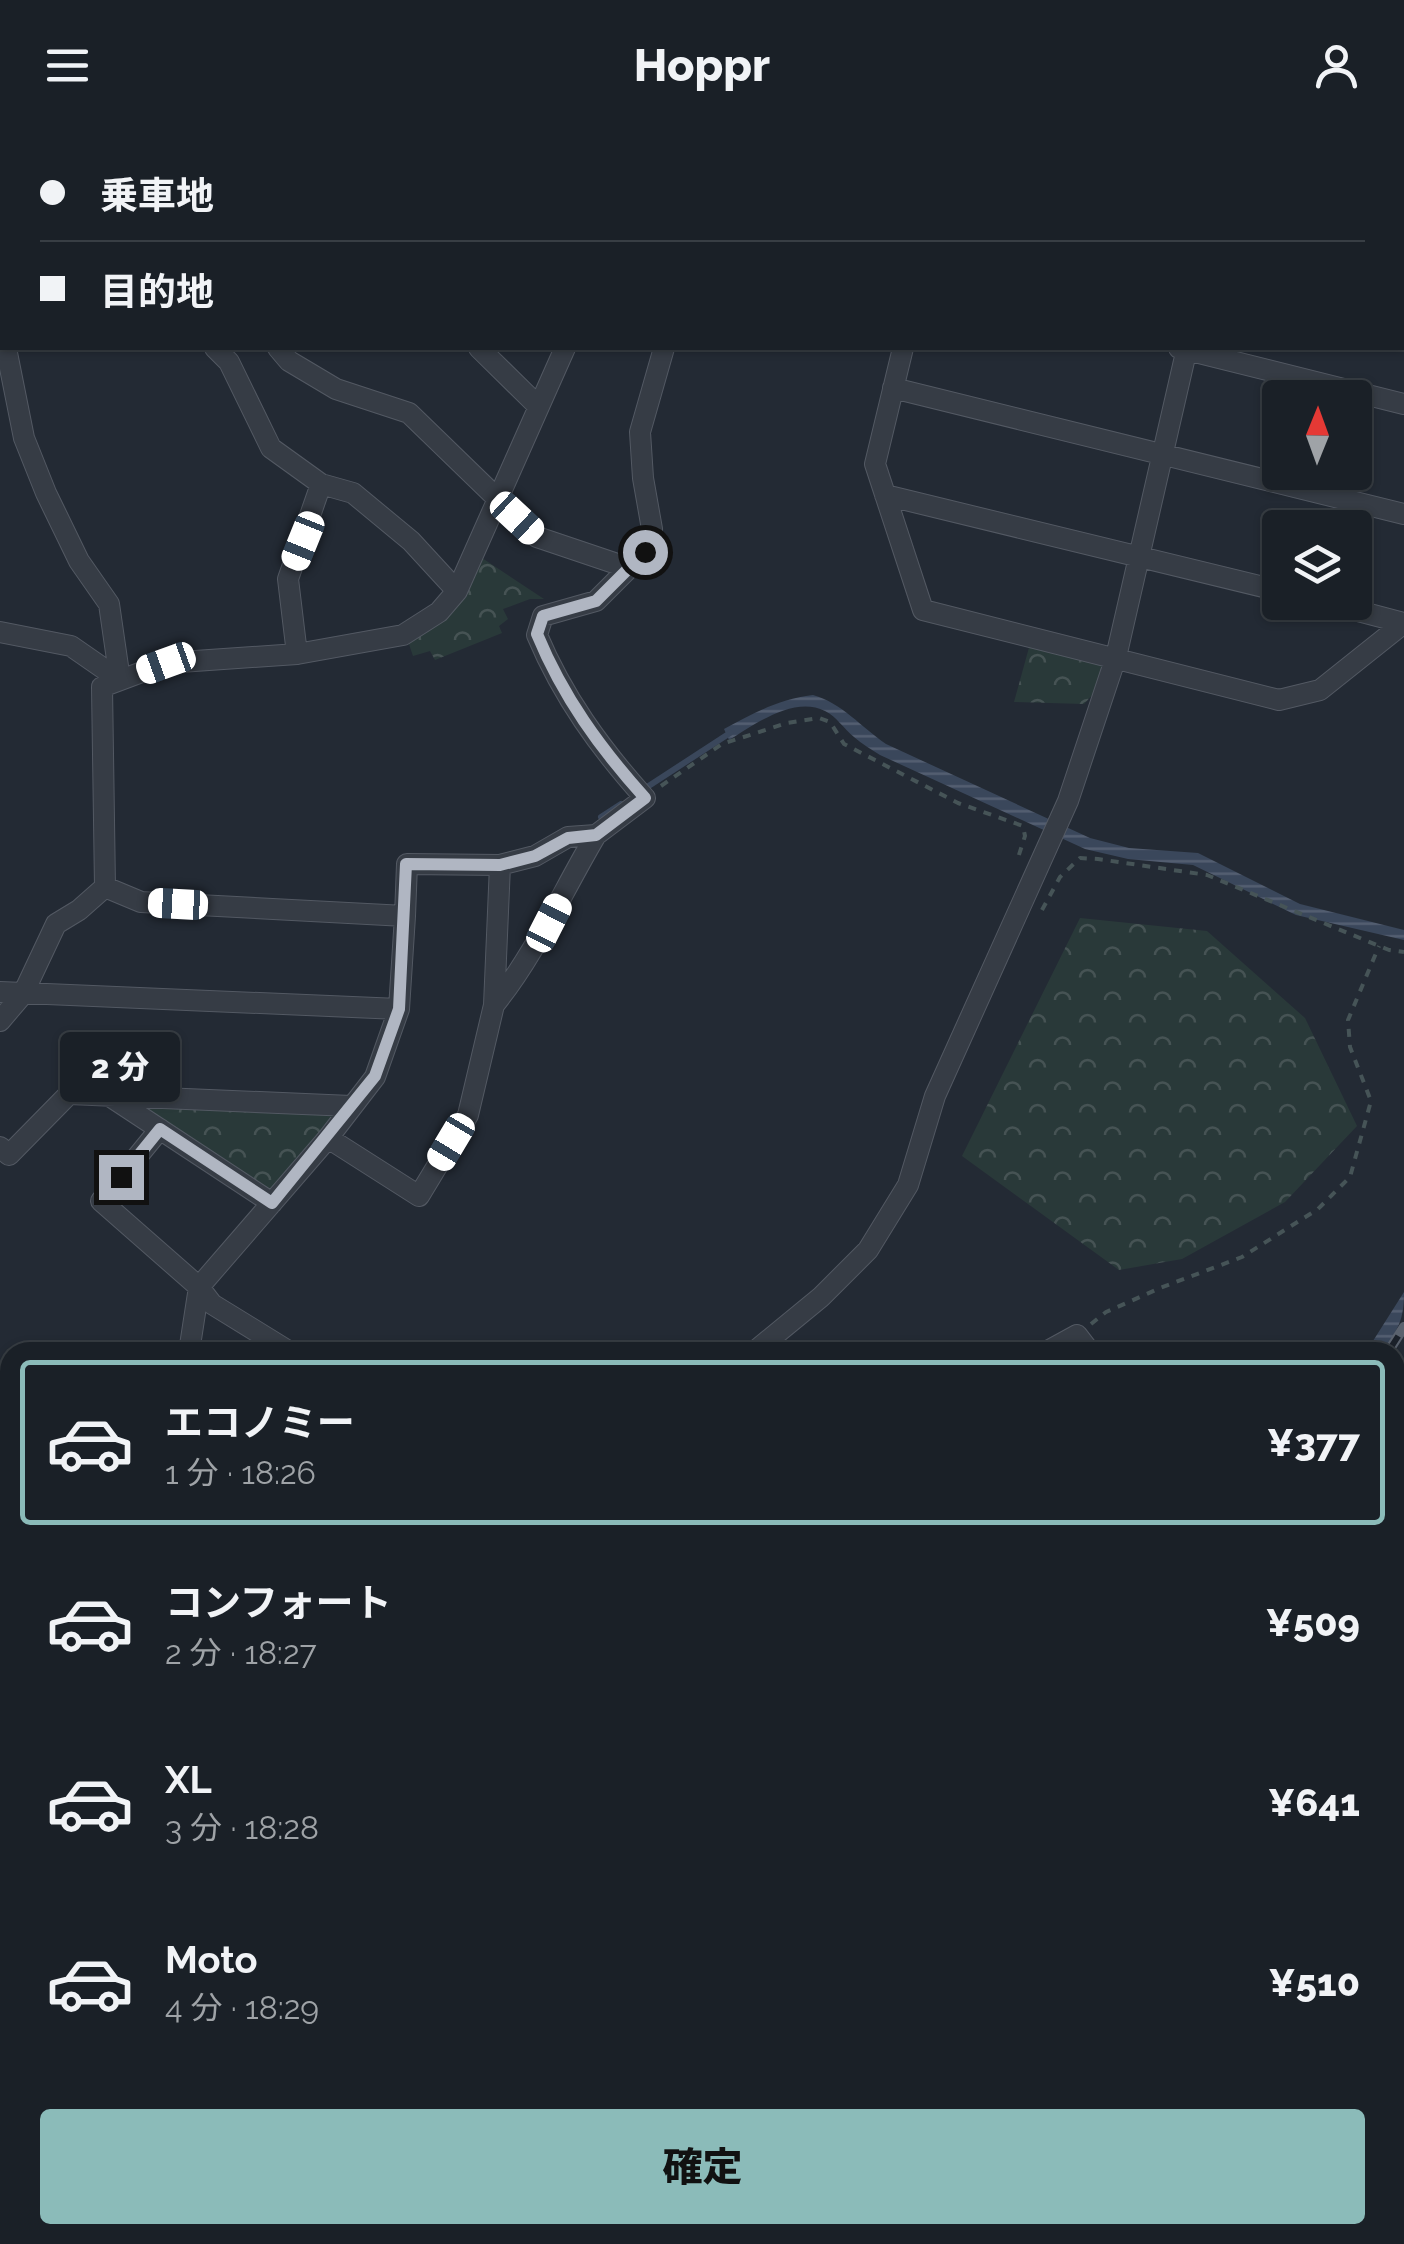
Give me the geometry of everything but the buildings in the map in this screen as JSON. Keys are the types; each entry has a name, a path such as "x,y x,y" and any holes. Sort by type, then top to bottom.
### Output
{"street":[{"path":"0,381 8,350"},
{"path":"8,350 24,438 46,493 79,561 110,604 120,680"},
{"path":"217,350 229,362 272,448 321,484 353,493 412,541 457,591"},
{"path":"280,350 289,361 336,389 409,413 537,537 628,568"},
{"path":"481,350 538,406"},
{"path":"0,1020 23,994 56,924 79,910 105,886 102,687 166,663 297,654 403,636 439,612 457,591 564,350"},
{"path":"494,1005 549,923 596,835 645,798 604,753 571,703 554,676 537,634 543,616 596,601 645,552 652,528 640,432 663,350"},
{"path":"902,350 875,464 922,610 1279,700 1320,690 1404,623 1372,615"},
{"path":"766,1342 822,1296 868,1250 908,1185 935,1096 1068,801 1116,657 1184,350"},
{"path":"1192,350 1404,404"},
{"path":"893,388 1404,514"},
{"path":"297,654 288,579 321,484"},
{"path":"885,495 1262,586"},
{"path":"0,632 71,646 120,680"},
{"path":"191,1342 199,1287 328,1138 375,1076 399,1009 406,864 500,865 535,856 568,838 596,835"},
{"path":"328,1138 418,1196 468,1115 494,1005 500,865"},
{"path":"105,886 141,902 405,916"},
{"path":"0,992 399,1009"},
{"path":"0,1146 9,1156 69,1094 351,1106"},
{"path":"109,1096 272,1203"},
{"path":"160,1129 102,1202 199,1287 212,1304 274,1342"}],"path":[{"path":"645,798 722,744 787,723 819,718 830,722 844,744 958,803 1024,826 1014,873"},
{"path":"1034,925 1060,877 1080,858 1207,876 1379,946 1404,952"},
{"path":"1084,1342 1106,1312 1242,1257 1318,1208 1350,1177 1371,1101 1350,1047 1348,1020 1379,946"}],"green space":[{"path":"479,556 544,599 530,599 503,609 508,619 499,626 502,633 435,660 430,651 413,656 408,641"},
{"path":"1030,644 1109,661 1096,691 1084,704 1014,702"},
{"path":"1080,918 1207,931 1305,1018 1357,1126 1285,1202 1182,1259 1119,1270 962,1156"},
{"path":"120,1100 344,1109 272,1196"}],"water":[{"path":"813,695 842,710 886,744 1090,838 1129,848 1198,853 1300,904 1404,930 1404,940 1296,915 1193,865 1128,859 1085,849 880,755 857,740 829,713 813,707 775,714 729,740 724,729 778,703"},
{"path":"1404,1292 1399,1324 1389,1342 1372,1342"}],"waterway":[{"path":"644,789 730,733"},
{"path":"601,817 621,804"}],"railway":[{"path":"1394,1342 1404,1327"}],"route":[{"path":"121,1177 160,1129 272,1203 375,1076 399,1009 406,864 500,865 535,856 568,838 596,835 645,798 604,753 571,703 554,676 537,634 543,616 596,601 645,552"}]}
